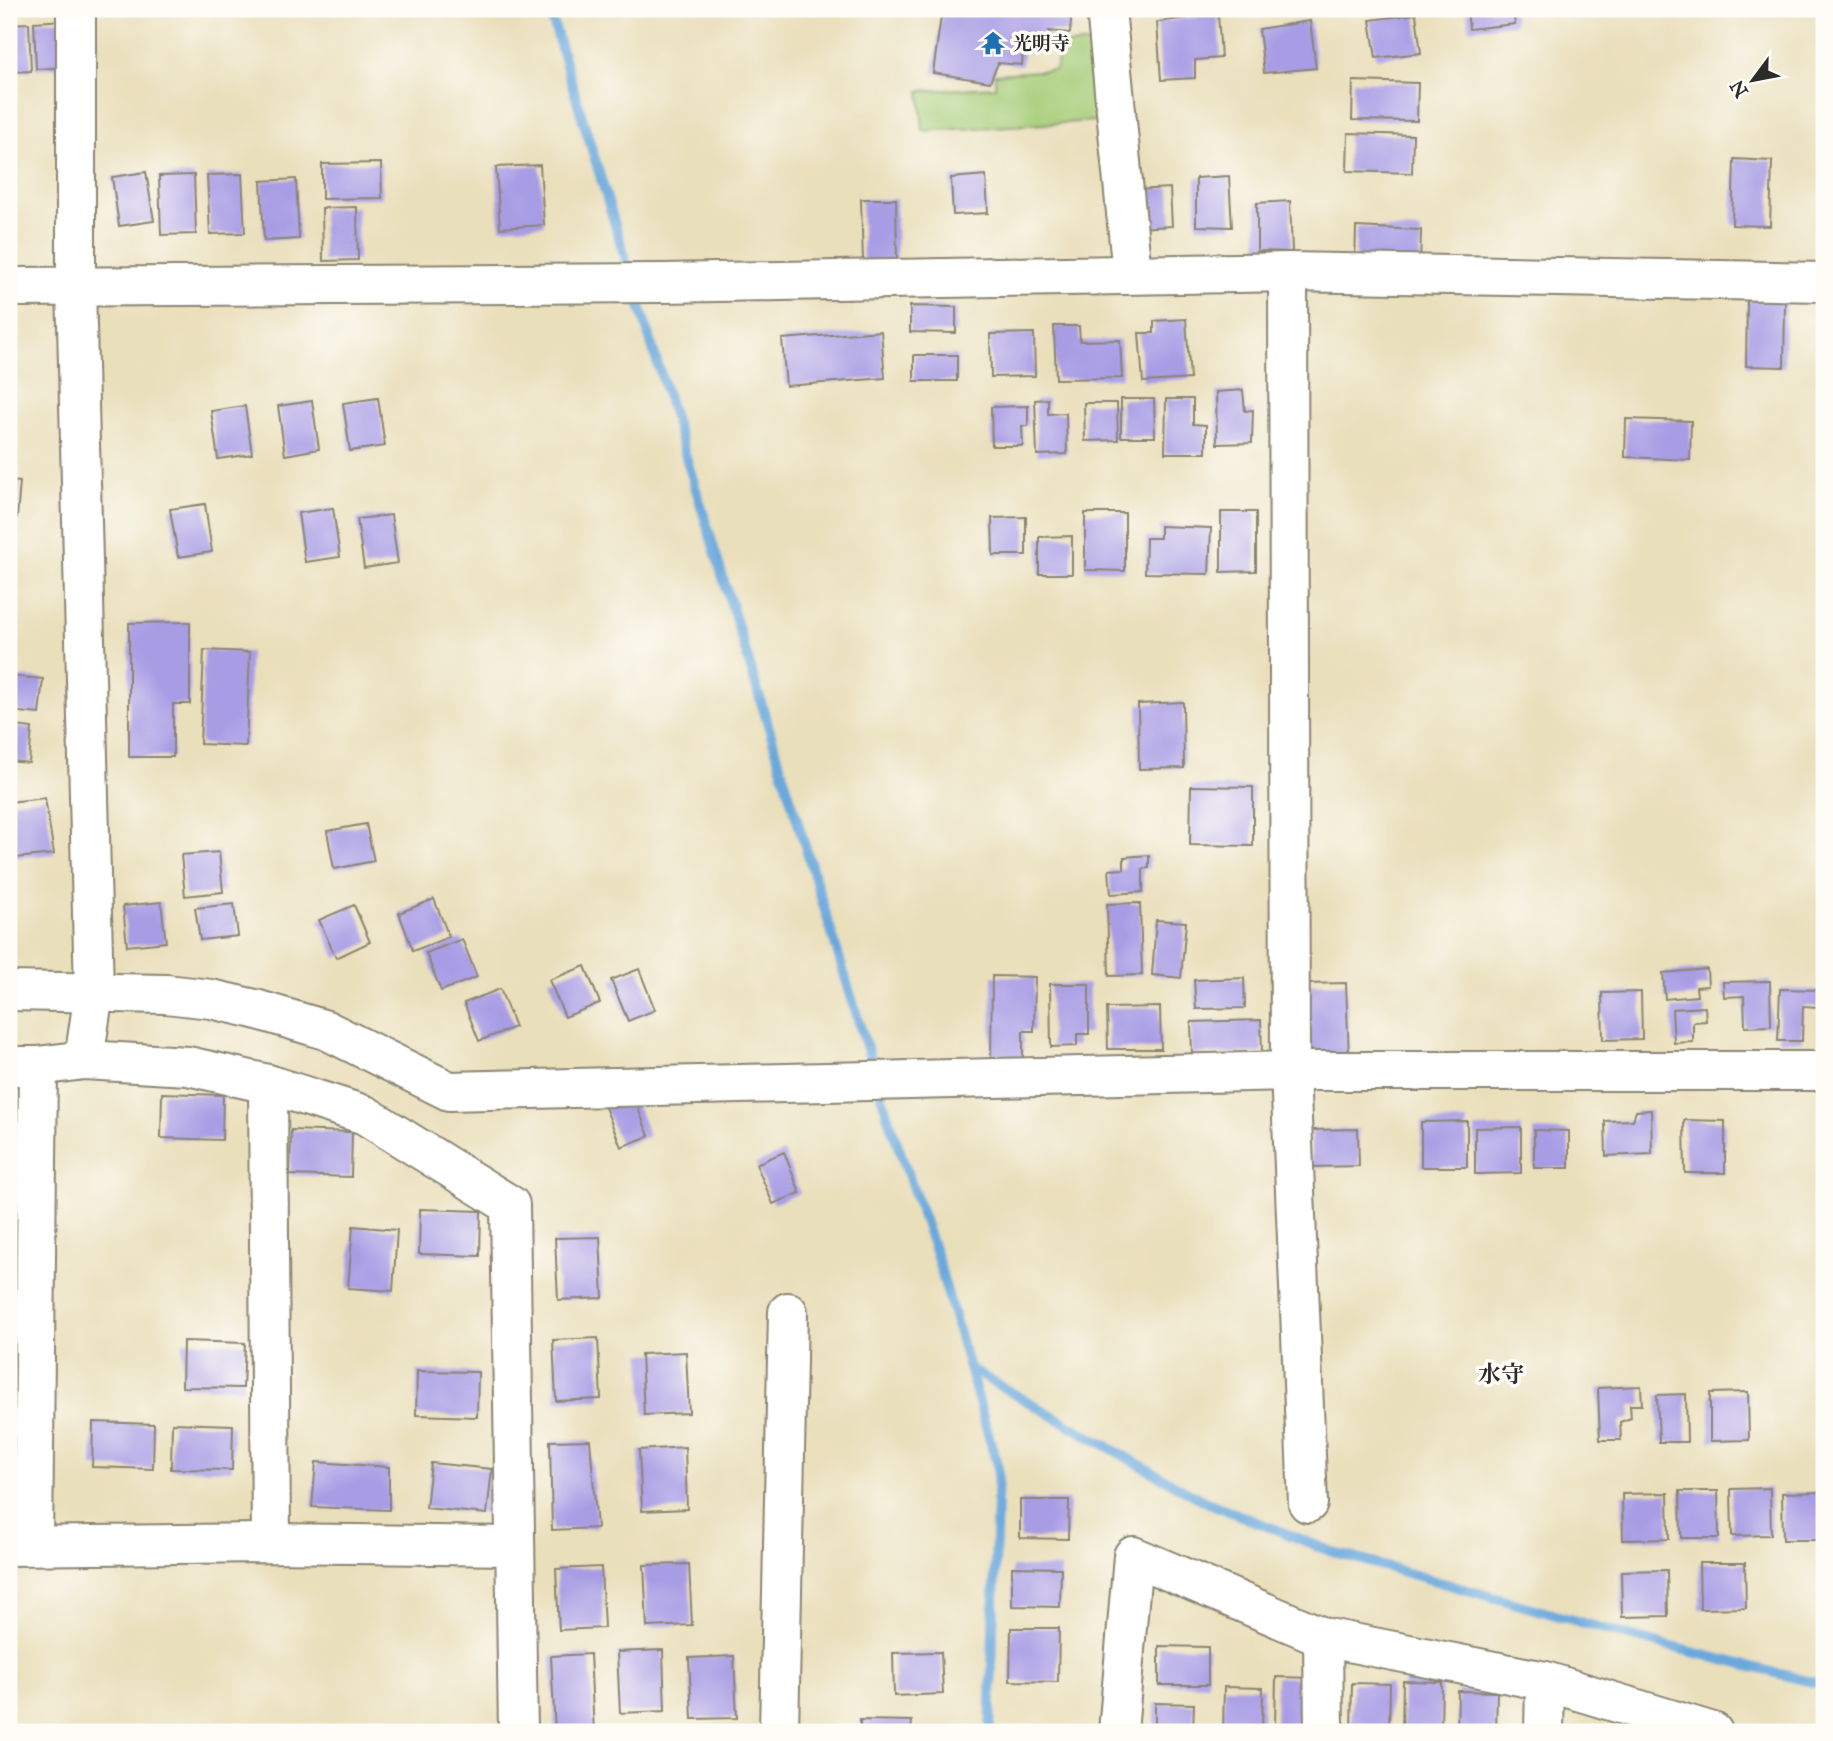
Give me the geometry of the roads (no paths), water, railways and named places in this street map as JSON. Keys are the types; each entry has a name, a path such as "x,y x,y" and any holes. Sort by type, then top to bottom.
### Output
{"street":[{"path":"76,9 76,286 94,992 84,1060"},
{"path":"1106,9 1132,274"},
{"path":"9,287 601,284 1288,272 1824,282"},
{"path":"1288,272 1290,1071 1308,1503"},
{"path":"9,991 166,994 211,999 255,1009 326,1030 449,1091 1290,1071 1824,1071"},
{"path":"514,1546 271,1543 21,1546 23,1066 84,1060 188,1066 268,1084 365,1115 510,1205 518,1732"},
{"path":"268,1084 271,1543"},
{"path":"779,1732 788,1312"},
{"path":"1118,1732 1133,1556 1323,1637 1545,1681 1713,1732"},
{"path":"1323,1637 1324,1732"},
{"path":"1544,1732 1545,1681"}],"waterway":[{"path":"549,9 888,1117 937,1257 998,1468 990,1732"},
{"path":"970,1369 1204,1501 1330,1551 1640,1639 1824,1685"}],"place":[{"name":"光明寺","path":"993,43"}],"district":[{"name":"水守","path":"1501,1374"}]}
